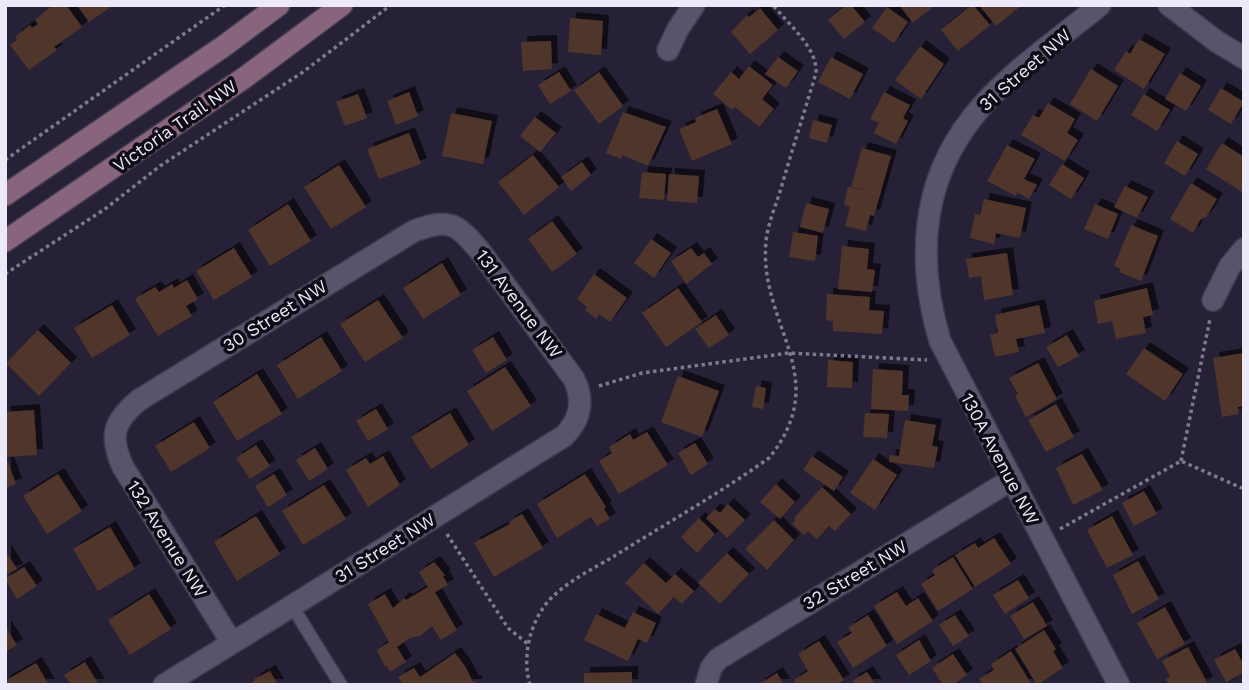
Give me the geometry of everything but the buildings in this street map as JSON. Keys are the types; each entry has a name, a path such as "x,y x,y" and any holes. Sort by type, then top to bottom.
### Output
{"main road":[{"path":"5,195 224,46 279,5"},
{"name":"Victoria Trail NW","path":"5,241 181,122 342,5"}],"street":[{"path":"668,50 694,5"},
{"name":"31 Street NW","path":"927,219 945,162 971,118 1002,86 1100,5"},
{"path":"1169,5 1216,41 1244,58"},
{"name":"130A Avenue NW","path":"927,219 927,288 940,341 1119,685"},
{"name":"30 Street NW","path":"115,430 128,409 139,400 414,231 438,224 449,224"},
{"name":"131 Avenue NW","path":"449,224 467,236 480,251 574,379 580,392"},
{"path":"1213,300 1230,265 1244,248"},
{"name":"31 Street NW","path":"164,685 564,436 578,416 580,392"},
{"name":"132 Avenue NW","path":"115,430 117,453 122,467 232,643"},
{"name":"32 Street NW","path":"706,681 718,659 730,651 1011,480"}],"lane":[{"path":"292,606 341,685"}],"path":[{"path":"5,160 225,5"},
{"path":"5,274 99,214 160,166 294,78 391,5"},
{"path":"530,685 526,660 528,644 537,619 547,603 562,589 769,458 783,441 793,419 796,378 769,282 766,240 817,64 810,50 773,5"},
{"path":"1042,538 1181,461 1213,300"},
{"path":"580,392 642,373 789,353 950,361"},
{"path":"1181,461 1244,489"},
{"path":"436,516 504,622 516,636 528,644"}]}
